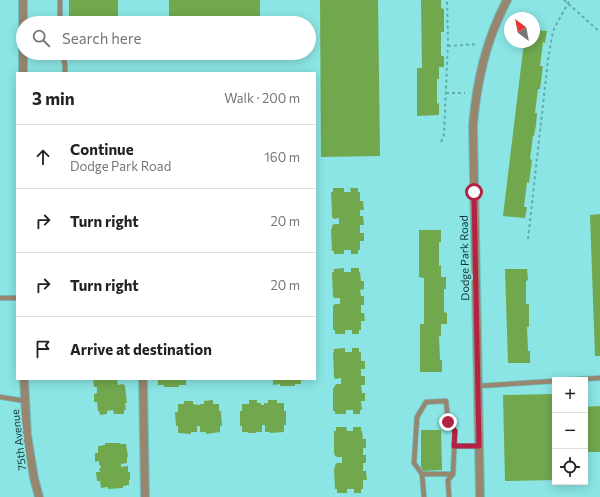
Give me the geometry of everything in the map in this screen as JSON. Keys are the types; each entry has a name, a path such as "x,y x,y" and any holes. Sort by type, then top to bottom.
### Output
{"street":[{"path":"23,0 23,16"},
{"name":"Dodge Park Road","path":"480,497 473,125 478,86 485,55 493,29 507,0"},
{"path":"23,60 23,72"},
{"name":"75th Avenue","path":"24,380 28,435 34,478 39,497"},
{"path":"143,380 145,497"}],"lane":[{"path":"60,0 60,16"},
{"path":"64,60 65,72"},
{"path":"0,298 16,298"},
{"path":"588,379 600,378"},
{"path":"478,386 552,381"},
{"path":"0,397 25,401"},
{"path":"424,497 422,474 414,463 417,417 426,402 446,401 448,422 455,431 453,474 448,480 449,497"},
{"path":"454,446 479,446"},
{"path":"422,474 453,474"}],"path":[{"path":"441,142 444,135 448,46 448,0"},
{"path":"564,0 600,32"},
{"path":"528,239 548,60 553,31 571,0"},
{"path":"448,46 478,44"},
{"path":"446,93 465,93"}],"building":[{"path":"69,0 118,0 118,16 69,16"},
{"path":"169,0 260,0 260,16 169,16"},
{"path":"320,0 378,0 380,156 321,157"},
{"path":"421,0 441,0 441,8 444,9 444,32 441,32 441,56 444,56 444,67 439,67 439,79 437,79 437,104 439,103 439,115 417,116 417,68 422,68"},
{"path":"540,30 547,31 545,43 543,42 540,66 543,66 535,113 537,113 536,125 530,159 532,160 529,183 527,182 524,207 527,207 525,218 503,216 523,48 540,48"},
{"path":"333,188 344,188 344,192 351,192 350,188 358,188 358,192 360,192 360,201 363,201 364,210 360,210 360,216 363,216 364,225 360,225 360,233 364,233 364,241 359,241 360,250 358,250 358,254 351,254 351,250 344,250 344,254 334,254 334,251 332,251 331,229 334,224 339,224 339,218 334,219 332,217 331,192 333,192"},
{"path":"600,214 600,356 595,356 590,215"},
{"path":"419,230 441,230 441,242 439,242 439,266 441,265 441,277 446,277 446,289 444,289 444,312 447,313 447,324 441,324 441,336 439,336 442,372 420,372 420,324 424,324 424,278 419,277"},
{"path":"344,268 344,272 351,272 351,268 359,268 361,281 364,281 364,289 360,290 361,296 364,296 364,305 361,305 361,313 364,313 365,321 361,321 361,330 359,330 359,334 352,334 352,330 345,330 345,334 335,334 335,330 333,330 333,306 335,304 340,304 340,298 333,297 332,272 334,272 334,269"},
{"path":"505,269 527,269 528,280 526,281 526,304 529,304 529,327 527,327 530,363 508,363"},
{"path":"345,348 345,352 352,352 352,348 359,348 359,352 361,352 361,361 365,361 365,369 361,369 361,376 365,376 365,385 361,385 362,393 365,393 365,401 361,401 362,410 360,410 360,414 353,414 353,410 346,410 346,414 335,414 335,411 333,411 333,389 336,384 341,384 341,378 335,379 334,377 333,352 334,349"},
{"path":"93,380 117,380 118,385 123,384 125,386 127,403 125,403 126,410 124,410 124,414 114,414 113,410 107,411 107,414 100,415 97,402 94,402 94,394 97,393 97,387 94,387"},
{"path":"158,380 186,380 186,385 179,385 179,387 164,387 164,385 158,385"},
{"path":"273,380 301,380 301,384 295,384 295,386 280,386 280,384 273,385"},
{"path":"552,394 552,480 505,481 503,395"},
{"path":"213,400 213,404 219,404 219,411 221,411 222,426 220,426 220,432 206,434 206,432 200,432 200,426 197,426 197,432 191,432 191,434 178,433 175,412 178,412 178,404 184,404 184,401 193,401 193,404 200,405 204,404 204,401"},
{"path":"249,400 257,400 257,403 261,403 261,405 268,403 268,400 277,400 277,403 284,403 284,411 286,411 286,425 284,425 284,432 265,432 265,425 262,425 262,432 242,432 242,426 240,426 240,411 242,411 242,404 249,404"},
{"path":"600,406 600,452 588,452 588,407"},
{"path":"336,427 346,427 347,431 353,431 353,427 361,427 363,439 366,439 366,448 363,448 363,455 366,455 366,463 363,463 363,471 366,471 367,480 363,480 363,489 361,489 361,493 354,493 354,489 347,489 347,493 337,493 337,489 335,489 334,468 337,463 342,463 342,457 335,456 334,452 334,431 336,431"},
{"path":"421,430 441,430 442,470 421,471"},
{"path":"105,443 126,444 128,457 127,463 121,464 121,467 128,466 130,480 129,485 123,486 123,488 101,488 100,481 97,481 96,472 100,472 99,468 101,468 99,461 95,462 95,453 98,453 98,446 105,445"}],"route":[{"path":"448,422 455,431 454,446 479,446 474,192"}]}
